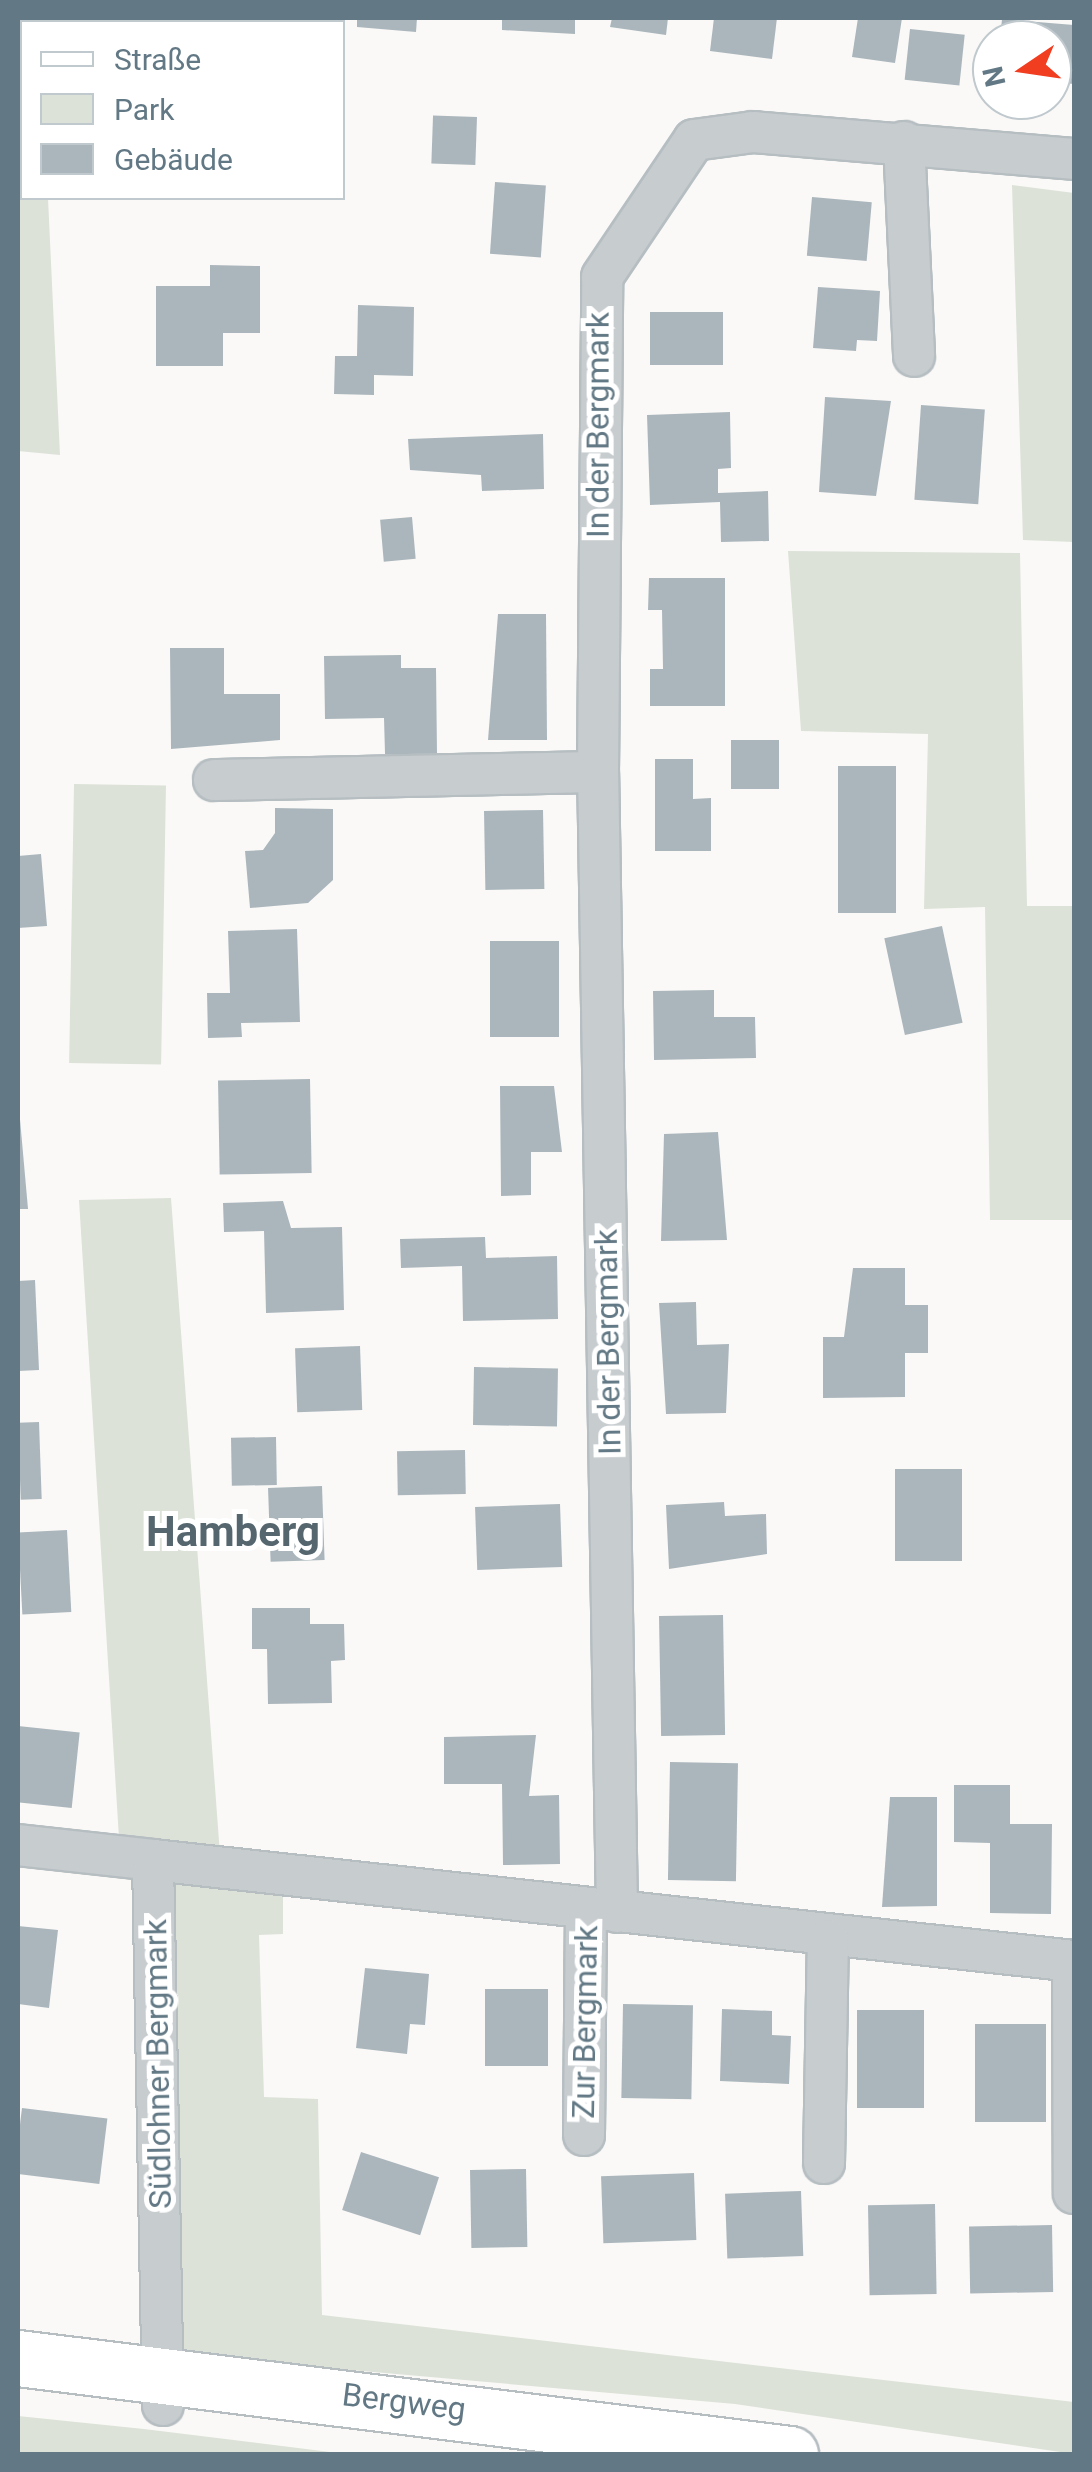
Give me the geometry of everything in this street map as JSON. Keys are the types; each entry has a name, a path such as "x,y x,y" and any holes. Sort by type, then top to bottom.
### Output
{"main road":[{"name":"Bergweg","path":"18,2358 164,2389 790,2454"}],"street":[{"name":"In der Bergmark","path":"602,1910 598,772 602,277 694,140 753,132 904,142 1074,160"},
{"path":"904,142 914,356"},
{"path":"214,780 598,772"},
{"path":"18,1845 602,1910 828,1940 1074,1961 1074,2193"},
{"name":"Südlohner Bergmark","path":"153,1860 164,2389"},
{"name":"Zur Bergmark","path":"584,2134 602,1910"},
{"path":"824,2163 828,1940"}],"green space":[{"path":"18,18 40,18 20,20 20,200 48,200 60,455 18,451"},
{"path":"1012,185 1074,193 1074,542 1023,540"},
{"path":"788,551 1020,553 1027,906 1074,906 1074,1220 990,1220 985,907 924,909 928,734 801,731"},
{"path":"74,784 166,786 161,1065 69,1063"},
{"path":"171,1198 222,1881 283,1887 283,1934 259,1935 264,2097 318,2099 322,2315 1074,2402 1074,2454 735,2404 181,2355 169,1850 119,1838 79,1200"},
{"path":"18,2416 144,2429 346,2454 18,2454"}],"building":[{"path":"132,18 206,18 206,20"},
{"path":"357,18 417,18 416,32 357,27"},
{"path":"502,18 575,18 575,34 502,30"},
{"path":"612,18 668,18 666,35 610,27"},
{"path":"714,18 777,18 772,59 710,51"},
{"path":"858,18 902,18 895,63 852,57"},
{"path":"1072,25 1074,25 1072,84"},
{"path":"910,29 965,35 959,85 905,80"},
{"path":"433,115 477,117 475,165 431,163"},
{"path":"495,182 546,186 541,257 490,254"},
{"path":"812,197 872,202 867,261 807,256"},
{"path":"210,265 260,266 260,333 223,333 223,366 156,366 156,286 210,286"},
{"path":"818,287 880,291 877,341 857,340 856,351 813,348"},
{"path":"358,305 414,307 413,376 374,375 374,395 334,394 335,356 357,356"},
{"path":"650,312 723,312 723,365 650,365"},
{"path":"825,397 891,401 876,496 819,492"},
{"path":"921,405 985,409 978,504 914,500"},
{"path":"730,412 731,468 718,469 718,493 768,491 769,541 721,542 720,502 650,505 647,415"},
{"path":"543,434 544,489 482,491 481,475 410,470 408,439"},
{"path":"412,517 416,559 384,562 380,520"},
{"path":"649,578 725,578 725,706 650,706 650,669 663,669 662,610 648,610"},
{"path":"498,614 546,614 547,740 488,740"},
{"path":"170,648 224,648 224,694 280,694 280,740 171,749"},
{"path":"401,655 401,668 436,668 437,754 385,754 384,718 325,719 324,656"},
{"path":"731,740 779,740 779,789 731,789"},
{"path":"655,759 693,759 693,799 711,798 711,851 655,851"},
{"path":"838,766 896,766 896,913 838,913"},
{"path":"275,808 333,809 333,880 308,903 250,908 245,851 263,850 275,833"},
{"path":"543,810 544,889 485,890 484,811"},
{"path":"41,854 47,926 18,928 18,856"},
{"path":"942,926 963,1023 905,1035 884,938"},
{"path":"297,929 300,1022 241,1023 242,1037 208,1038 207,993 230,993 228,931"},
{"path":"490,941 559,941 559,1037 490,1037"},
{"path":"714,990 714,1017 755,1017 756,1058 654,1060 653,991"},
{"path":"310,1079 312,1173 220,1175 218,1081"},
{"path":"500,1086 554,1086 562,1152 531,1152 531,1195 501,1196"},
{"path":"18,1097 28,1209 18,1209"},
{"path":"718,1132 727,1240 661,1241 664,1134"},
{"path":"283,1201 291,1228 342,1227 344,1310 266,1313 264,1231 224,1232 223,1203"},
{"path":"485,1237 486,1258 557,1256 558,1319 463,1321 462,1266 401,1268 400,1239"},
{"path":"853,1268 905,1268 905,1305 928,1305 928,1353 905,1353 905,1397 823,1398 823,1337 844,1337"},
{"path":"35,1280 39,1370 18,1371 18,1281"},
{"path":"696,1302 697,1345 729,1344 726,1413 666,1414 659,1303"},
{"path":"360,1346 362,1410 297,1412 295,1348"},
{"path":"474,1367 558,1368 557,1426 473,1425"},
{"path":"39,1422 42,1499 21,1500 18,1423"},
{"path":"276,1437 277,1485 232,1486 231,1438"},
{"path":"465,1450 466,1494 398,1495 397,1451"},
{"path":"895,1469 962,1469 962,1561 895,1561"},
{"path":"322,1486 325,1560 271,1562 268,1488"},
{"path":"724,1502 725,1516 766,1514 767,1554 669,1569 666,1505"},
{"path":"560,1504 562,1567 477,1570 475,1507"},
{"path":"67,1530 71,1612 22,1614 18,1533"},
{"path":"252,1608 310,1608 310,1624 344,1624 345,1660 331,1661 332,1703 268,1704 267,1649 252,1649"},
{"path":"723,1615 725,1735 661,1736 659,1616"},
{"path":"18,1726 80,1732 72,1808 18,1802"},
{"path":"536,1735 529,1796 559,1795 560,1864 503,1865 502,1784 444,1784 444,1737"},
{"path":"670,1762 738,1763 736,1881 668,1880"},
{"path":"954,1785 1010,1785 1010,1824 1052,1824 1051,1914 990,1913 990,1843 954,1842"},
{"path":"890,1797 937,1797 937,1906 882,1907"},
{"path":"18,1926 58,1930 49,2008 18,2004"},
{"path":"365,1968 429,1974 425,2025 410,2024 407,2054 356,2048"},
{"path":"485,1989 548,1989 548,2066 485,2066"},
{"path":"623,2004 693,2005 691,2099 621,2098"},
{"path":"722,2009 772,2011 772,2035 791,2036 789,2084 720,2081"},
{"path":"857,2010 924,2010 924,2108 857,2108"},
{"path":"975,2024 1046,2024 1046,2122 975,2122"},
{"path":"22,2108 107,2118 99,2184 18,2174"},
{"path":"361,2152 439,2177 420,2235 342,2210"},
{"path":"526,2169 527,2247 471,2248 470,2170"},
{"path":"694,2173 696,2240 603,2243 601,2176"},
{"path":"801,2191 803,2256 727,2259 725,2194"},
{"path":"935,2204 937,2294 870,2295 868,2205"},
{"path":"1052,2225 1053,2292 970,2293 969,2226"}],"district":[{"name":"Hamberg","path":"233,1532"}]}
